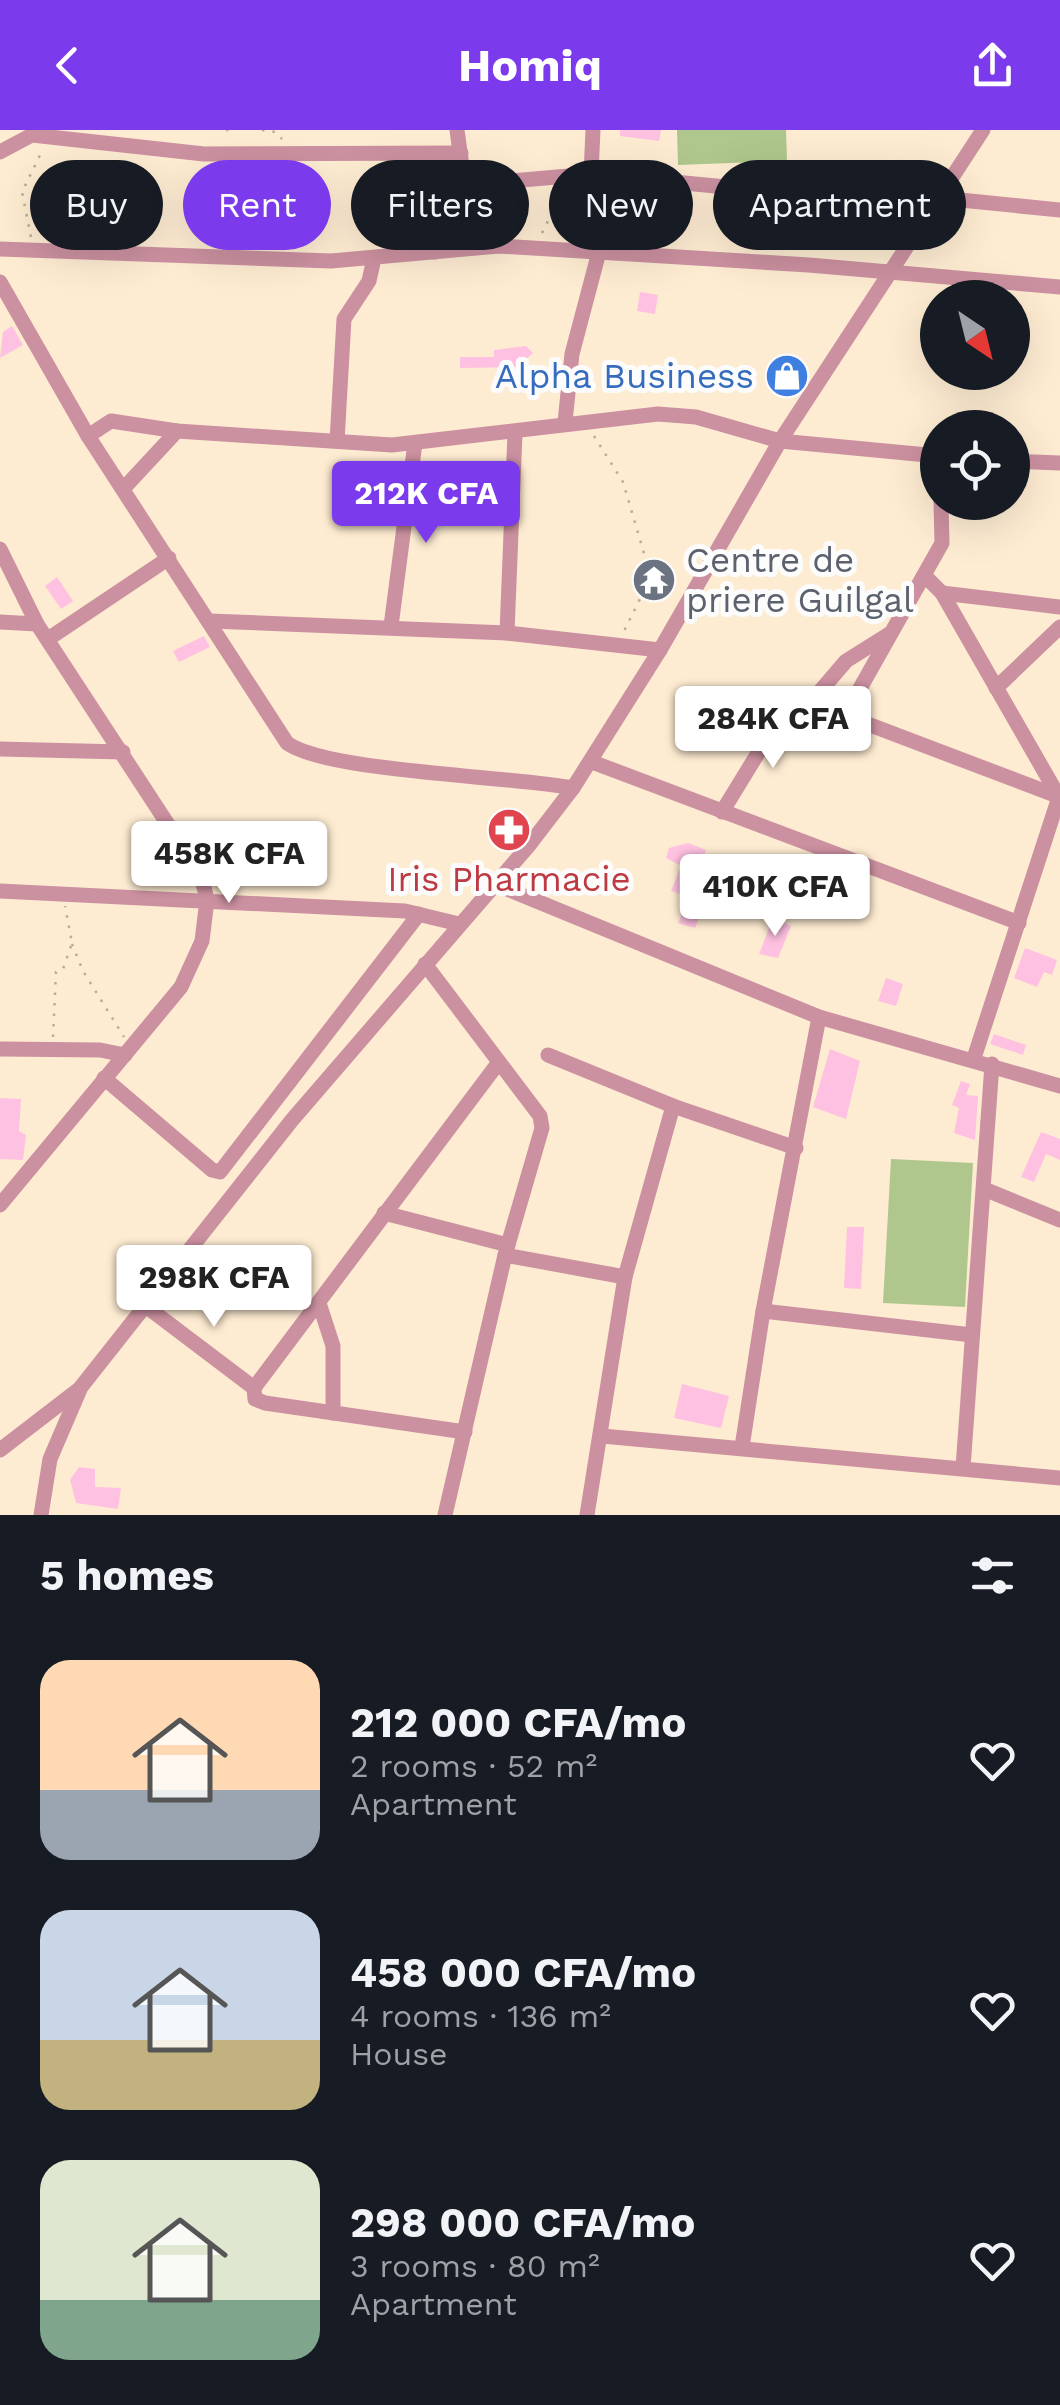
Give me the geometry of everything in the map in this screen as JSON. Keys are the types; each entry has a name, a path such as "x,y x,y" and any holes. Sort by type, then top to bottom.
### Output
{"street":[{"path":"457,130 462,160"},
{"path":"584,160 593,130"},
{"path":"963,160 983,130"},
{"path":"0,152 32,132 157,152 461,153"},
{"path":"966,201 1060,210"},
{"path":"529,248 1060,288"},
{"path":"0,249 30,250"},
{"path":"32,250 331,261 456,250"},
{"path":"0,1450 82,1387 292,1120 573,788 660,650 780,441 902,250"},
{"path":"564,422 572,354 592,252"},
{"path":"337,441 344,320 369,281 374,258"},
{"path":"0,282 88,436 125,487 288,743 302,754 573,788"},
{"path":"88,436 111,420 178,431 415,443 515,433 564,422 658,414 696,417 780,441 920,454"},
{"path":"125,487 178,431"},
{"path":"506,634 515,433"},
{"path":"391,626 415,443"},
{"path":"1030,461 1060,463"},
{"path":"845,715 942,544 941,520"},
{"path":"0,550 38,624 201,876 207,900 202,942 192,966 128,1052 7,1188 0,1205"},
{"path":"48,639 169,558"},
{"path":"925,576 942,593 1059,797 974,1058"},
{"path":"942,593 1060,607"},
{"path":"210,621 391,626 618,642 660,650"},
{"path":"0,622 38,624"},
{"path":"996,688 1060,627"},
{"path":"810,703 846,662 893,632"},
{"path":"722,812 785,709 798,702 845,715 1059,797"},
{"path":"0,749 123,752"},
{"path":"592,762 1019,923"},
{"path":"495,884 819,1017 974,1058 1060,1086"},
{"path":"0,890 419,914 459,924"},
{"path":"104,1078 212,1170 220,1172 419,914"},
{"path":"425,964 540,1116 542,1128 507,1250 445,1515"},
{"path":"742,1447 763,1310 819,1017"},
{"path":"0,1049 128,1052"},
{"path":"548,1055 673,1106 796,1148"},
{"path":"254,1388 499,1062"},
{"path":"964,1468 992,1064"},
{"path":"587,1515 626,1277 673,1106"},
{"path":"984,1189 1060,1220"},
{"path":"384,1213 507,1250 626,1277"},
{"path":"319,1303 333,1346 333,1413"},
{"path":"147,1307 254,1388 256,1399 264,1404 464,1432"},
{"path":"763,1310 972,1335"},
{"path":"41,1515 50,1458 82,1387"},
{"path":"602,1436 1060,1478"}],"path":[{"path":"226,130 236,130"},
{"path":"262,130 275,132 292,152"},
{"path":"37,160 49,136"},
{"path":"30,175 22,192 30,217"},
{"path":"535,248 549,225"},
{"path":"614,418 592,438 623,482 651,577 618,642"},
{"path":"62,893 72,943 83,970 128,1052"},
{"path":"52,1049 56,972 63,969 72,943"}],"green space":[{"path":"677,130 786,130 787,160 713,160 713,164 693,164 693,160 678,160"},
{"path":"891,1159 973,1163 965,1307 883,1303"}],"building":[{"path":"620,130 661,130 659,141 620,136"},
{"path":"640,292 658,295 655,314 637,311"},
{"path":"12,326 23,345 0,358 3,332"},
{"path":"526,346 533,353 518,367 460,368 460,357 494,357 494,350"},
{"path":"57,577 73,601 61,609 45,586"},
{"path":"204,636 210,647 179,662 173,651"},
{"path":"688,843 706,850 697,872 715,880 695,928 678,923 689,897 671,891 681,866 666,858 669,848"},
{"path":"804,860 827,867 819,886 798,879"},
{"path":"773,918 791,926 778,958 759,954"},
{"path":"1025,948 1057,960 1052,975 1044,972 1037,987 1014,978"},
{"path":"886,978 903,984 896,1006 878,1001"},
{"path":"994,1034 1026,1045 1023,1055 990,1044"},
{"path":"830,1049 860,1061 846,1119 813,1107"},
{"path":"961,1081 970,1084 966,1095 978,1096 975,1140 954,1133 959,1108 952,1105"},
{"path":"0,1098 21,1099 19,1131 26,1135 23,1160 0,1159"},
{"path":"1041,1132 1060,1139 1060,1160 1046,1154 1034,1182 1021,1177"},
{"path":"847,1227 864,1227 861,1289 844,1288"},
{"path":"682,1384 729,1396 721,1428 674,1418"},
{"path":"79,1467 95,1469 95,1487 121,1488 118,1509 76,1503 70,1480"}],"place":[{"name":"Alpha Business","path":"787,376"},
{"name":"Centre de priere Guilgal","path":"654,580"},
{"name":"Iris Pharmacie","path":"509,830"}]}
